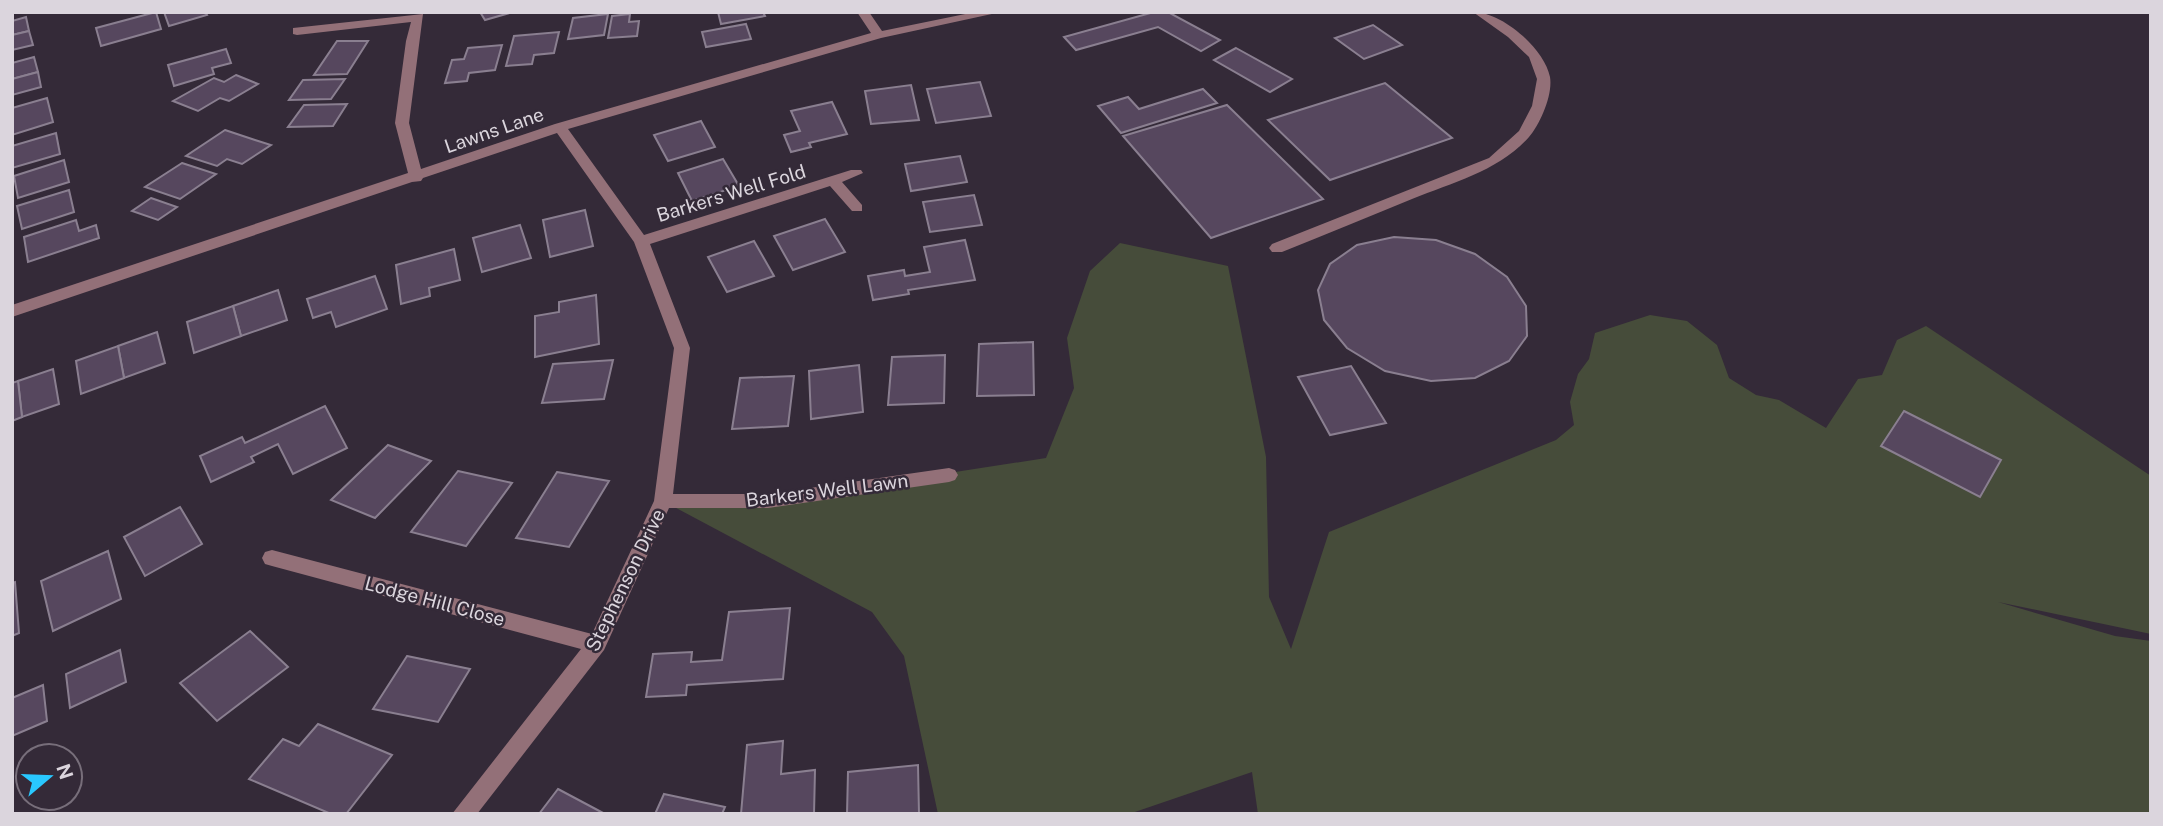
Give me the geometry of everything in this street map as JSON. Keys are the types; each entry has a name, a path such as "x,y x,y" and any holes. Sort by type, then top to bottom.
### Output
{"street":[{"path":"863,12 879,36"},
{"name":"Lawns Lane","path":"12,312 416,178 560,127 879,36 995,12"},
{"path":"1277,248 1494,161 1525,133 1539,106 1544,79 1535,55 1511,33 1479,12"},
{"path":"297,32 421,15 412,41 402,123 416,178"},
{"name":"Stephenson Drive","path":"463,814 597,644 663,501 682,348 641,242 560,127"},
{"name":"Barkers Well Fold","path":"641,242 856,173"},
{"name":"Barkers Well Fold","path":"833,181 857,208"},
{"name":"Barkers Well Lawn","path":"663,501 768,501 949,475"},
{"name":"Lodge Hill Close","path":"272,558 597,644"}],"green space":[{"path":"1120,243 1228,266 1266,457 1269,597 1291,649 1329,532 1556,440 1574,425 1570,402 1578,374 1589,359 1595,333 1650,315 1687,321 1717,345 1729,378 1756,395 1779,400 1826,428 1858,379 1882,375 1897,340 1926,326 2151,476 2151,634 1998,602 2115,636 2151,641 2151,814 1258,814 1252,772 1129,814 938,814 904,656 872,612 663,501 768,501 1046,458 1074,388 1067,338 1090,271"}],"building":[{"path":"156,12 161,29 101,46 96,28"},
{"path":"164,12 205,12 207,15 169,26"},
{"path":"480,12 513,12 485,20"},
{"path":"718,12 763,12 765,16 721,24"},
{"path":"1154,12 1168,12 1220,40 1201,51 1158,27 1076,50 1064,37"},
{"path":"608,14 604,35 568,39 573,18"},
{"path":"630,14 629,22 639,21 637,36 608,38 612,16"},
{"path":"26,17 29,31 12,35 12,21"},
{"path":"746,24 751,39 706,47 702,32"},
{"path":"1373,25 1402,45 1364,59 1335,38"},
{"path":"29,31 33,45 12,50 12,35"},
{"path":"559,32 554,53 534,55 532,64 506,66 514,36"},
{"path":"337,41 368,41 347,74 314,75"},
{"path":"502,45 495,70 469,73 467,81 445,83 452,60 464,59 468,48"},
{"path":"1236,48 1292,79 1270,92 1214,60"},
{"path":"226,49 231,63 212,68 214,74 174,86 168,65"},
{"path":"34,57 38,72 12,79 12,63"},
{"path":"38,72 41,87 12,95 12,79"},
{"path":"236,75 258,84 229,101 220,98 198,111 173,101 214,78 224,82"},
{"path":"345,79 331,99 289,100 303,80"},
{"path":"980,82 991,116 936,123 927,89"},
{"path":"1385,83 1452,138 1330,180 1268,120"},
{"path":"911,85 919,120 871,124 865,91"},
{"path":"1203,89 1217,103 1121,133 1098,106 1128,97 1139,109"},
{"path":"47,98 53,122 12,135 12,108"},
{"path":"832,102 847,134 809,143 811,147 791,152 784,135 800,131 791,111"},
{"path":"347,104 333,126 288,127 304,105"},
{"path":"1227,105 1323,199 1211,238 1123,136"},
{"path":"701,121 715,147 668,161 654,135"},
{"path":"225,130 271,145 242,164 227,159 217,166 186,156"},
{"path":"56,133 60,154 12,168 12,146"},
{"path":"960,156 967,182 911,191 905,164"},
{"path":"723,159 739,186 692,201 678,173"},
{"path":"64,160 69,182 18,198 14,176"},
{"path":"182,163 216,174 180,199 145,187"},
{"path":"69,190 74,212 22,229 17,206"},
{"path":"974,195 982,225 930,232 923,202"},
{"path":"151,198 177,207 158,220 132,211"},
{"path":"585,210 593,246 550,257 543,220"},
{"path":"825,219 845,252 793,270 774,236"},
{"path":"76,220 79,231 96,225 99,238 28,262 24,237"},
{"path":"520,225 531,258 482,272 473,238"},
{"path":"1394,237 1436,240 1475,254 1507,277 1526,306 1527,336 1509,361 1475,378 1431,381 1385,371 1347,348 1324,320 1318,290 1330,264 1357,245"},
{"path":"965,240 975,280 908,290 909,294 873,300 868,276 904,270 905,276 930,272 924,247"},
{"path":"754,241 774,276 727,292 708,257"},
{"path":"454,249 460,280 429,288 430,296 401,304 396,265"},
{"path":"375,276 387,309 336,327 331,312 313,318 307,299"},
{"path":"278,290 287,320 241,336 233,306"},
{"path":"596,295 599,344 535,357 535,316 559,312 559,302"},
{"path":"233,306 241,336 194,353 187,322"},
{"path":"157,332 165,363 124,378 118,346"},
{"path":"1033,342 1034,395 977,396 979,344"},
{"path":"118,346 124,378 81,394 76,361"},
{"path":"945,355 944,403 888,405 892,357"},
{"path":"613,360 604,399 542,403 553,364"},
{"path":"859,365 863,412 811,419 809,371"},
{"path":"1351,366 1386,423 1330,435 1298,377"},
{"path":"53,369 59,404 22,417 18,381"},
{"path":"794,376 788,426 732,429 740,378"},
{"path":"18,381 22,417 12,421 12,383"},
{"path":"325,406 347,448 293,474 278,444 251,457 254,462 211,482 200,456 242,437 245,443"},
{"path":"1904,411 2001,460 1980,497 1881,446"},
{"path":"388,445 431,461 375,518 331,500"},
{"path":"458,471 512,483 466,546 411,532"},
{"path":"557,472 609,481 569,547 516,538"},
{"path":"180,507 202,544 145,576 124,537"},
{"path":"108,551 121,599 53,631 41,581"},
{"path":"15,582 19,633 12,636 12,583"},
{"path":"790,608 783,679 687,685 686,695 646,697 653,654 692,652 691,662 722,660 729,612"},
{"path":"250,631 288,667 217,721 180,683"},
{"path":"120,650 126,682 70,708 66,674"},
{"path":"407,656 470,669 438,722 373,709"},
{"path":"43,685 47,721 12,736 12,698"},
{"path":"318,724 392,755 346,814 331,814 249,779 283,739 299,746"},
{"path":"783,741 781,774 815,770 814,814 741,814 747,745"},
{"path":"918,765 919,814 847,814 848,772"},
{"path":"558,789 605,814 539,814"},
{"path":"664,794 725,807 722,814 655,814"}]}
